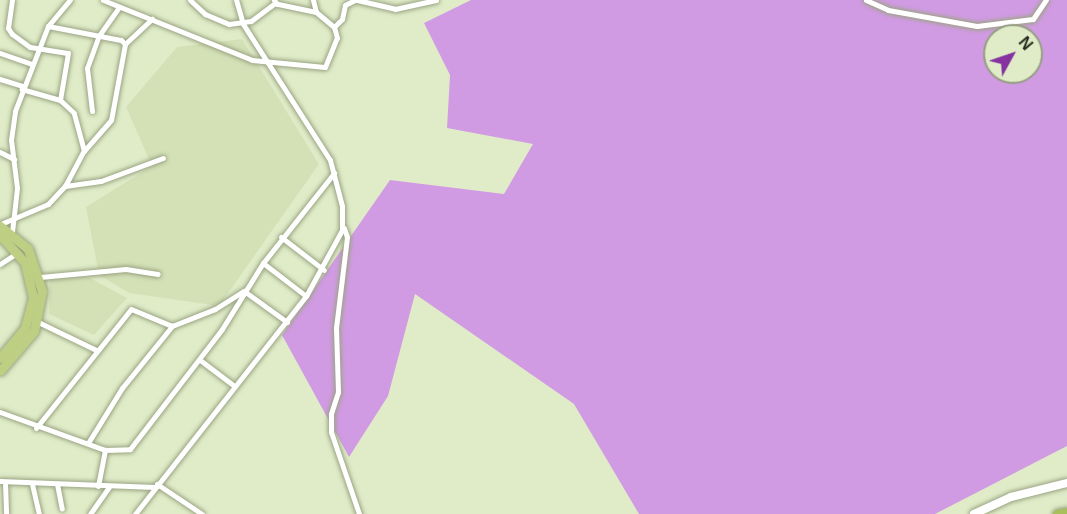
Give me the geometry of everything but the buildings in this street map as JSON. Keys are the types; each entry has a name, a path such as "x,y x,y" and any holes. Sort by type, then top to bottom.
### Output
{"highway":[{"path":"1057,514 1067,512"}],"main road":[{"path":"0,371 27,343 38,322 42,299 40,277 5,227"},
{"path":"0,358 20,336 31,314 32,279 22,252"},
{"path":"974,514 1011,497 1067,483"}],"street":[{"path":"12,0 9,31 24,45 68,53 60,100"},
{"path":"5,227 17,188 11,133 23,88 48,26 70,0"},
{"path":"103,0 246,58 325,67 337,38 334,27 316,12 275,1 243,24 222,22 190,0"},
{"path":"236,0 243,24 319,139 334,173 347,237 336,328 338,392 331,414 331,432 359,514"},
{"path":"313,0 316,12"},
{"path":"334,27 342,19 345,5 356,0 395,9 436,0"},
{"path":"866,0 888,10 977,26 1027,21 1039,14 1046,0"},
{"path":"92,111 87,68 98,37 118,8"},
{"path":"5,227 44,207 65,186 84,151 111,120 125,44 152,19"},
{"path":"48,26 121,40 125,44"},
{"path":"0,53 32,64"},
{"path":"0,79 60,100 76,117 84,151"},
{"path":"0,152 14,159"},
{"path":"65,186 102,181 163,158"},
{"path":"0,412 36,428 105,450 130,449 200,360 262,263 334,173"},
{"path":"135,514 233,385 306,296 324,270 343,226"},
{"path":"282,237 324,270"},
{"path":"0,264 22,252"},
{"path":"262,263 306,296"},
{"path":"40,277 126,269 158,274"},
{"path":"244,291 287,322"},
{"path":"88,443 122,388 172,326 215,309 244,291"},
{"path":"36,428 131,309 172,326"},
{"path":"38,322 96,350"},
{"path":"200,360 233,385"},
{"path":"98,486 105,450"},
{"path":"6,514 2,482 108,487 156,485 202,514"},
{"path":"32,484 39,514"},
{"path":"57,484 62,508"},
{"path":"90,514 108,487"}],"shaded area":[{"path":"471,0 1067,0 1067,446 935,514 639,514 574,404 415,294 388,396 349,457 282,335 390,180 504,194 533,144 447,128 450,75 424,23"},
{"path":"242,39 319,164 219,306 129,293 99,275 86,207 152,166 126,107 177,47"},
{"path":"88,277 127,298 94,335 49,314 50,278"}]}
